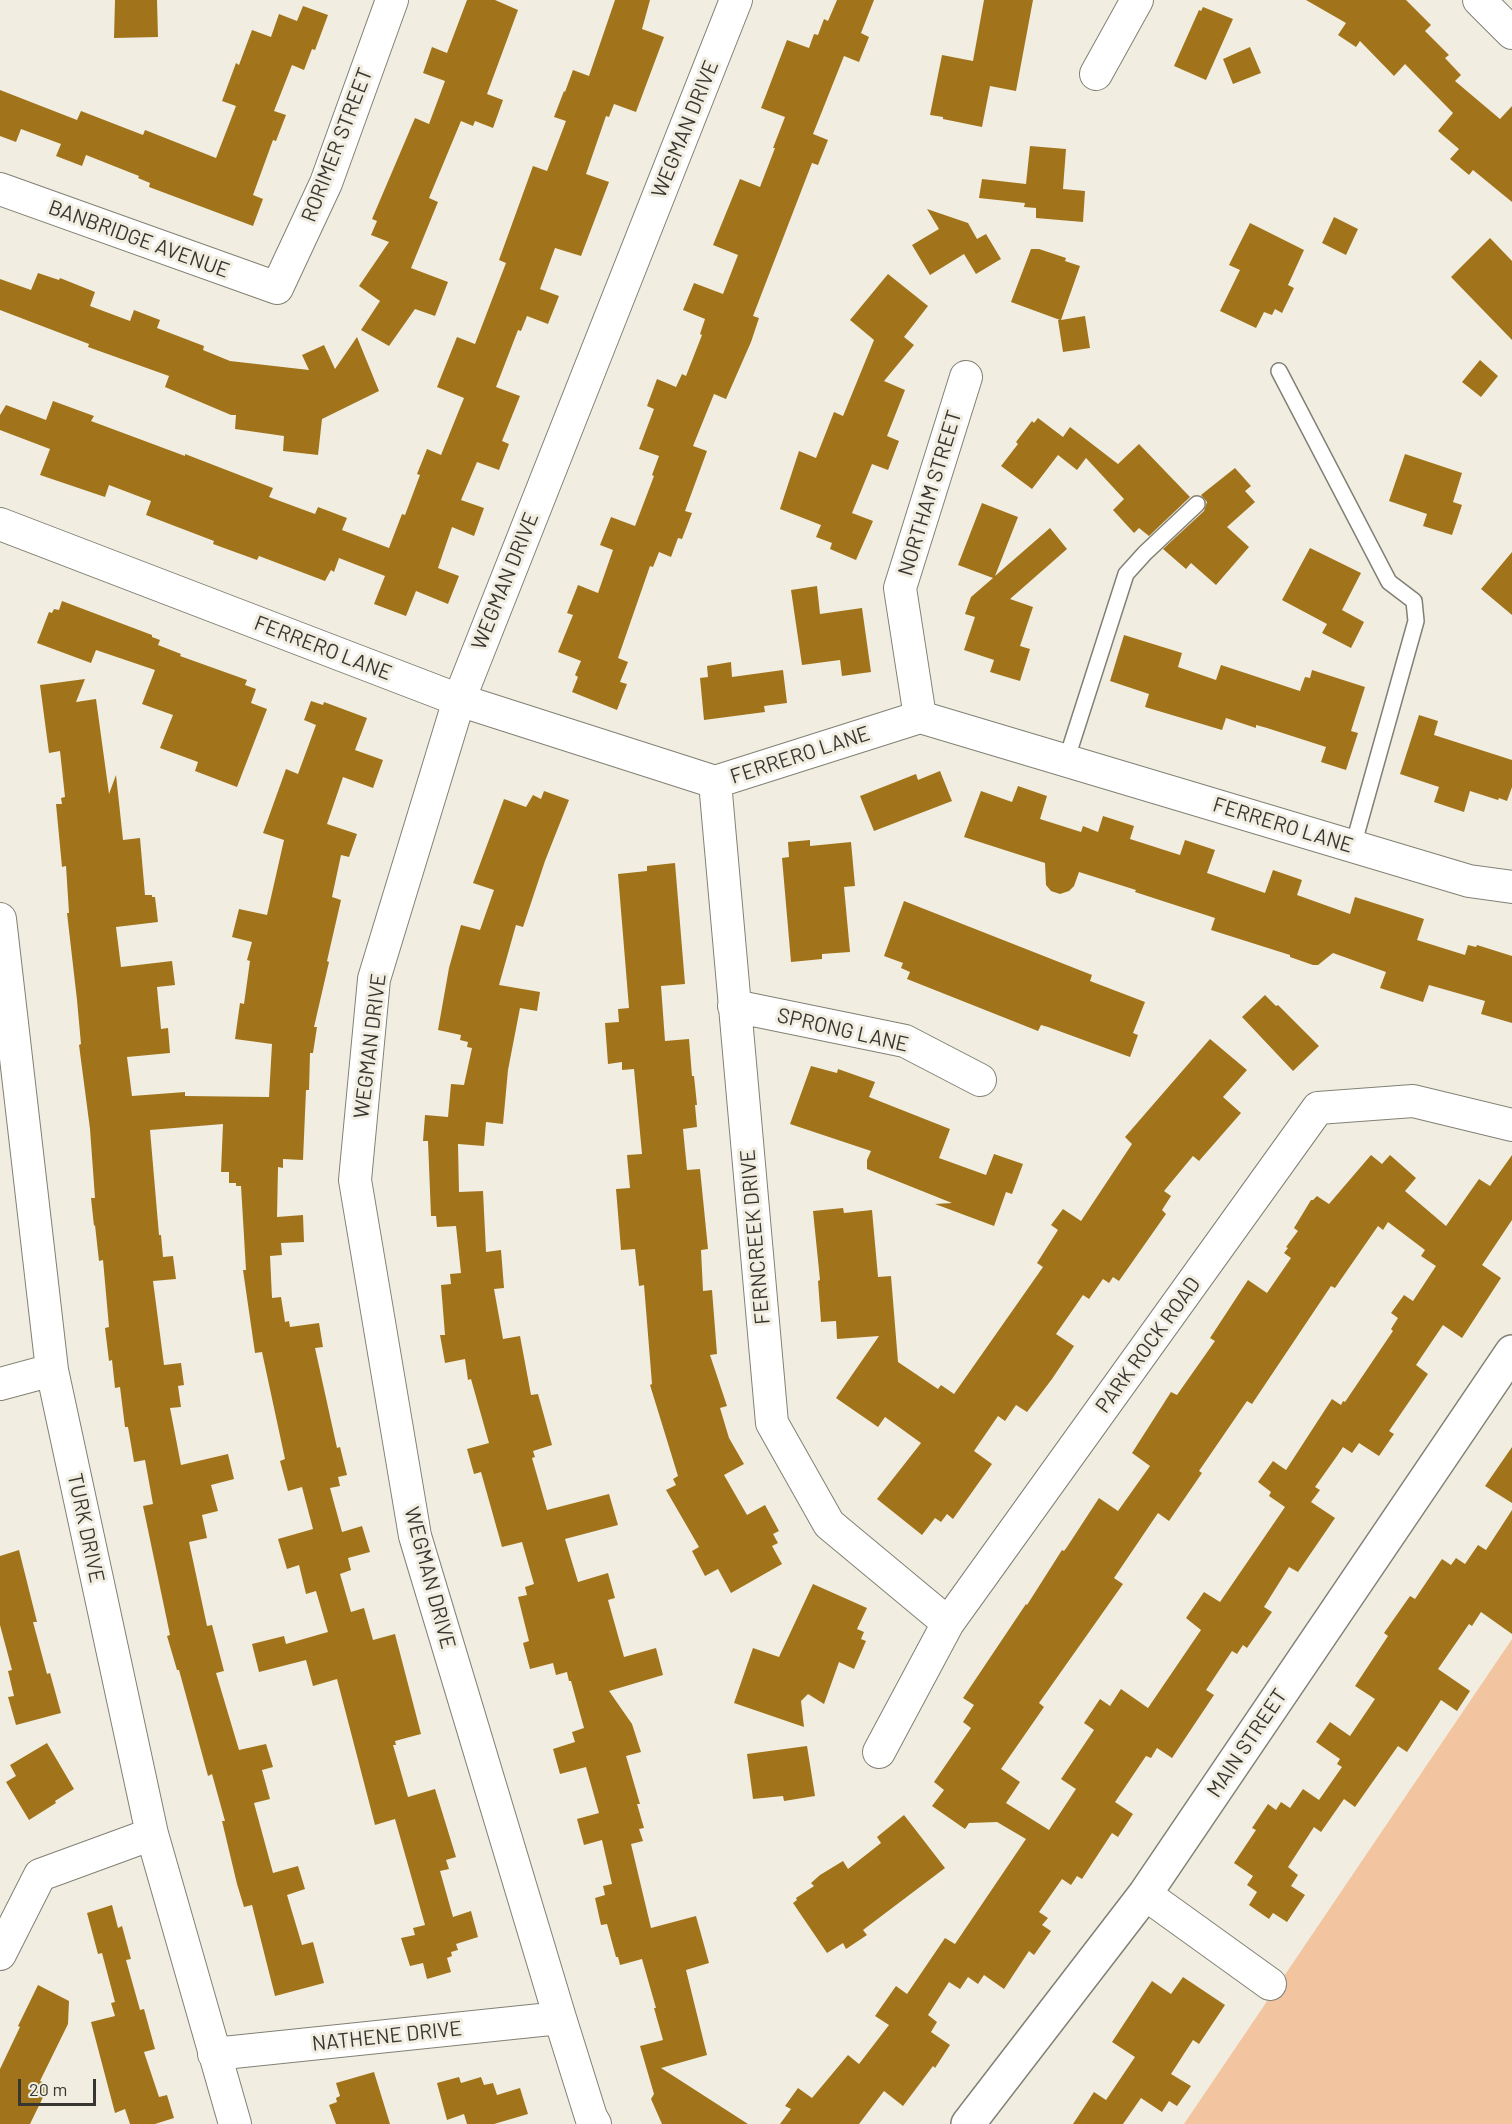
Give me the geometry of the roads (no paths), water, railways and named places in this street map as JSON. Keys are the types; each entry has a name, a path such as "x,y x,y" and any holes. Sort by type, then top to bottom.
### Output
{"street":[{"name":"RORIMER STREET","path":"277,288 326,183 392,0"},
{"name":"WEGMAN DRIVE","path":"595,2124 560,2018 415,1536 355,1180 374,979 459,700 736,0"},
{"path":"1096,74 1137,0"},
{"path":"1479,0 1512,33"},
{"name":"BANBRIDGE AVENUE","path":"0,189 277,288"},
{"name":"NORTHAM STREET","path":"920,717 900,588 966,377"},
{"name":"FERRERO LANE","path":"0,524 459,700 715,782 920,717 1469,881 1512,887"},
{"name":"FERNCREEK DRIVE","path":"715,782 772,1423 829,1524 948,1623"},
{"name":"TURK DRIVE","path":"0,919 52,1370 152,1834 235,2124"},
{"name":"SPRONG LANE","path":"734,1006 905,1041 980,1080"},
{"name":"PARK ROCK ROAD","path":"879,1752 948,1623 1318,1108 1413,1101 1512,1125"},
{"name":"MAIN STREET","path":"968,2124 1145,1894 1512,1352"},
{"path":"0,1384 52,1370"},
{"path":"0,1954 40,1875 152,1834"},
{"path":"1145,1894 1270,1984"},
{"name":"NATHENE DRIVE","path":"214,2054 560,2018"}],"lane":[{"path":"1279,371 1389,582 1414,601 1416,621 1353,846"},
{"path":"1066,761 1126,574 1197,504"}]}
